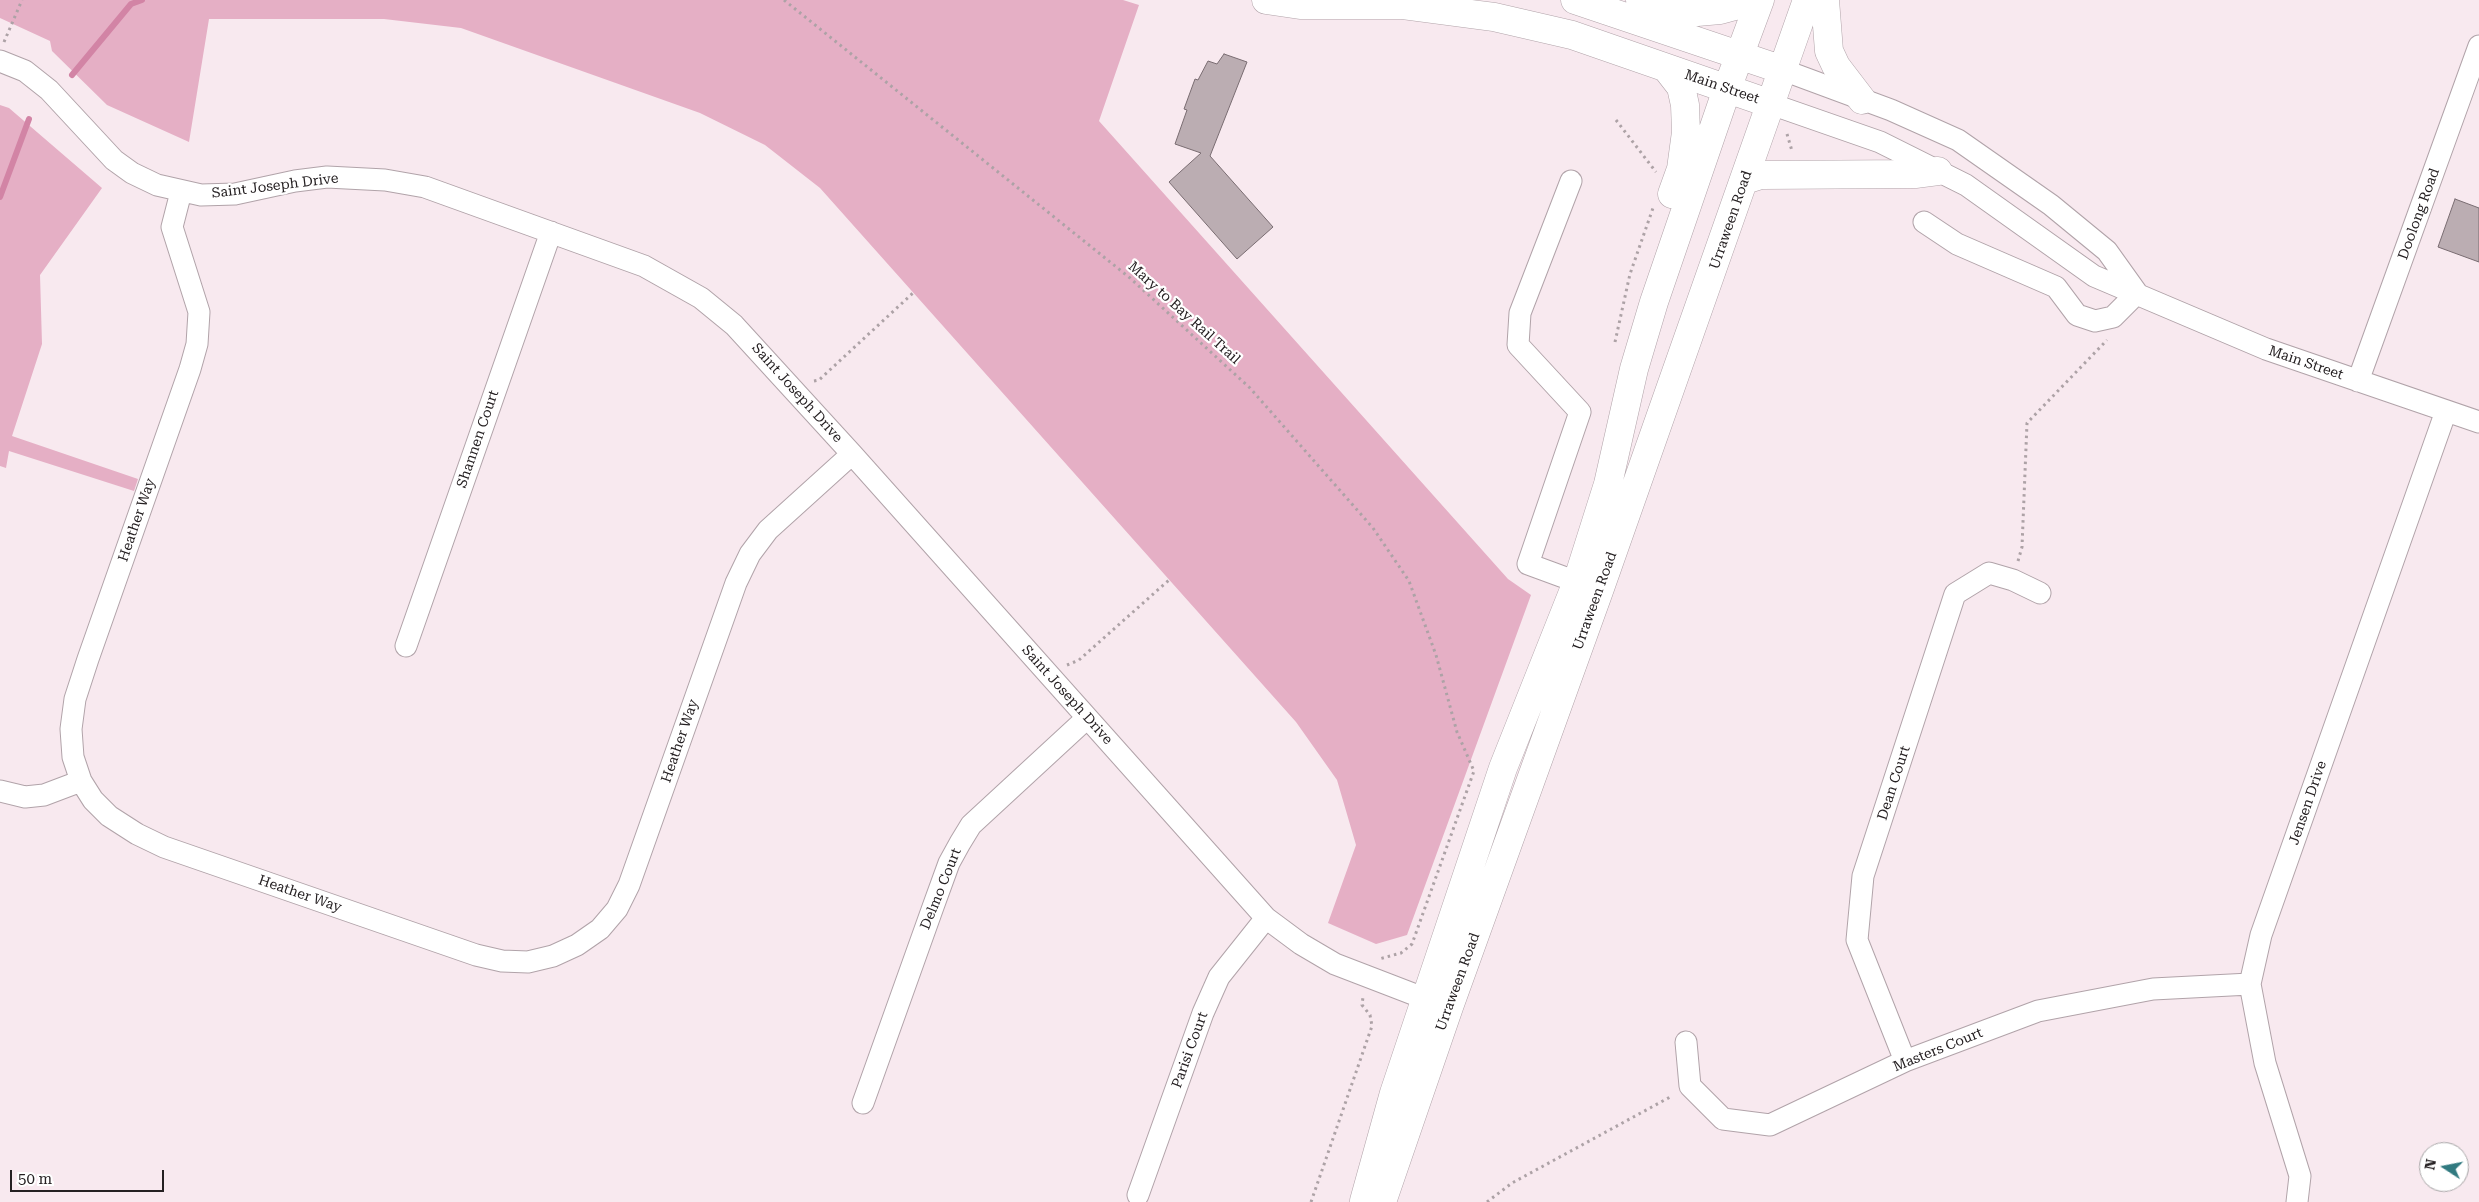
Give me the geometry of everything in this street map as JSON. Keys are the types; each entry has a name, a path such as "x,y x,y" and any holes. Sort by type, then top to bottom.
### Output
{"main road":[{"name":"Main Street","path":"1266,0 1300,5 1403,5 1494,17 1572,35 1771,104"},
{"path":"1575,0 1783,70"},
{"path":"1640,0 1667,8 1697,12 1720,10 1742,4 1746,0"},
{"name":"Urraween Road","path":"1382,1202 1503,768 1577,582 1608,484 1634,370 1654,302 1727,89 1760,0"},
{"name":"Urraween Road","path":"1364,1202 1394,1093 1437,1003 1745,180 1807,0"},
{"path":"1825,0 1829,52 1836,66 1862,100"},
{"path":"1634,370 1636,299 1681,169 1686,132 1686,105 1681,88 1667,69"},
{"path":"1745,180 1761,175 1915,174 1938,171"}],"street":[{"name":"Doolong Road","path":"2358,381 2479,47"},
{"name":"Saint Joseph Drive","path":"1,54 49,90 114,160 132,173 158,185 181,192 201,195 235,194 295,181 327,177 385,180 425,187 644,266 701,298 734,325 852,454 1266,918 1301,944 1335,964 1437,1003"},
{"path":"1783,70 1891,110 1958,140 2051,205 2107,252 2137,293 2113,317 2095,321 2077,315 2056,287 1956,244 1924,222"},
{"name":"Main Street","path":"1771,104 1880,142 1966,185 2094,276 2266,349 2479,422"},
{"path":"1571,180 1520,313 1518,345 1580,412 1528,564 1577,582"},
{"name":"Heather Way","path":"181,192 172,227 199,312 196,344 190,369 75,699 71,729 73,757 81,781 93,800 110,816 138,834 164,847 476,955 502,961 528,962 553,956 577,945 600,929 617,909 629,885 736,583 750,554 768,530 852,454"},
{"name":"Shannen Court","path":"406,646 550,232"},
{"name":"Jensen Drive","path":"2297,1202 2300,1176 2265,1063 2250,984 2262,935 2446,411"},
{"name":"Dean Court","path":"1905,1061 1857,940 1863,876 1955,594 1989,573 2013,580 2040,593"},
{"name":"Delmo Court","path":"863,1103 949,863 960,843 971,825 1087,718"},
{"path":"0,791 25,797 44,795 81,781"},
{"name":"Parisi Court","path":"1138,1196 1211,995 1220,977 1266,918"},
{"name":"Masters Court","path":"1690,1086 1723,1119 1770,1125 1905,1061 2038,1011 2153,990 2250,984"},
{"path":"1686,1042 1690,1086"}],"path":[{"path":"1,54 22,0"},
{"name":"Mary to Bay Rail Trail","path":"784,0 1130,278 1250,388 1373,528 1409,581 1436,655 1457,732"},
{"path":"1616,120 1657,173"},
{"path":"1789,126 1786,135 1795,158"},
{"path":"794,391 808,380 819,380 913,294"},
{"path":"2013,580 2022,547 2027,423 2109,338"},
{"path":"1050,676 1060,667 1079,660 1169,580"},
{"path":"1487,1202 1512,1183 1690,1086"}],"shaded area":[{"path":"0,0 1123,0 1139,5 1099,121 1508,579 1531,595 1407,935 1376,944 1328,923 1356,845 1337,780 1296,722 820,188 765,145 700,113 461,28 384,19 209,19 189,142 107,105 52,51 50,41 0,18"},
{"path":"0,105 9,108 102,188 40,275 42,344 12,436 138,479 134,491 9,451 6,468 0,466"}],"building":[{"path":"1224,54 1247,62 1210,156 1273,227 1237,259 1169,182 1201,153 1175,144 1187,110 1184,109 1195,79 1198,80 1208,61 1217,64"},
{"path":"2455,199 2479,208 2479,262 2438,247"}],"waterway":[{"path":"72,75 131,4 142,0"},
{"path":"0,197 29,119"}]}
